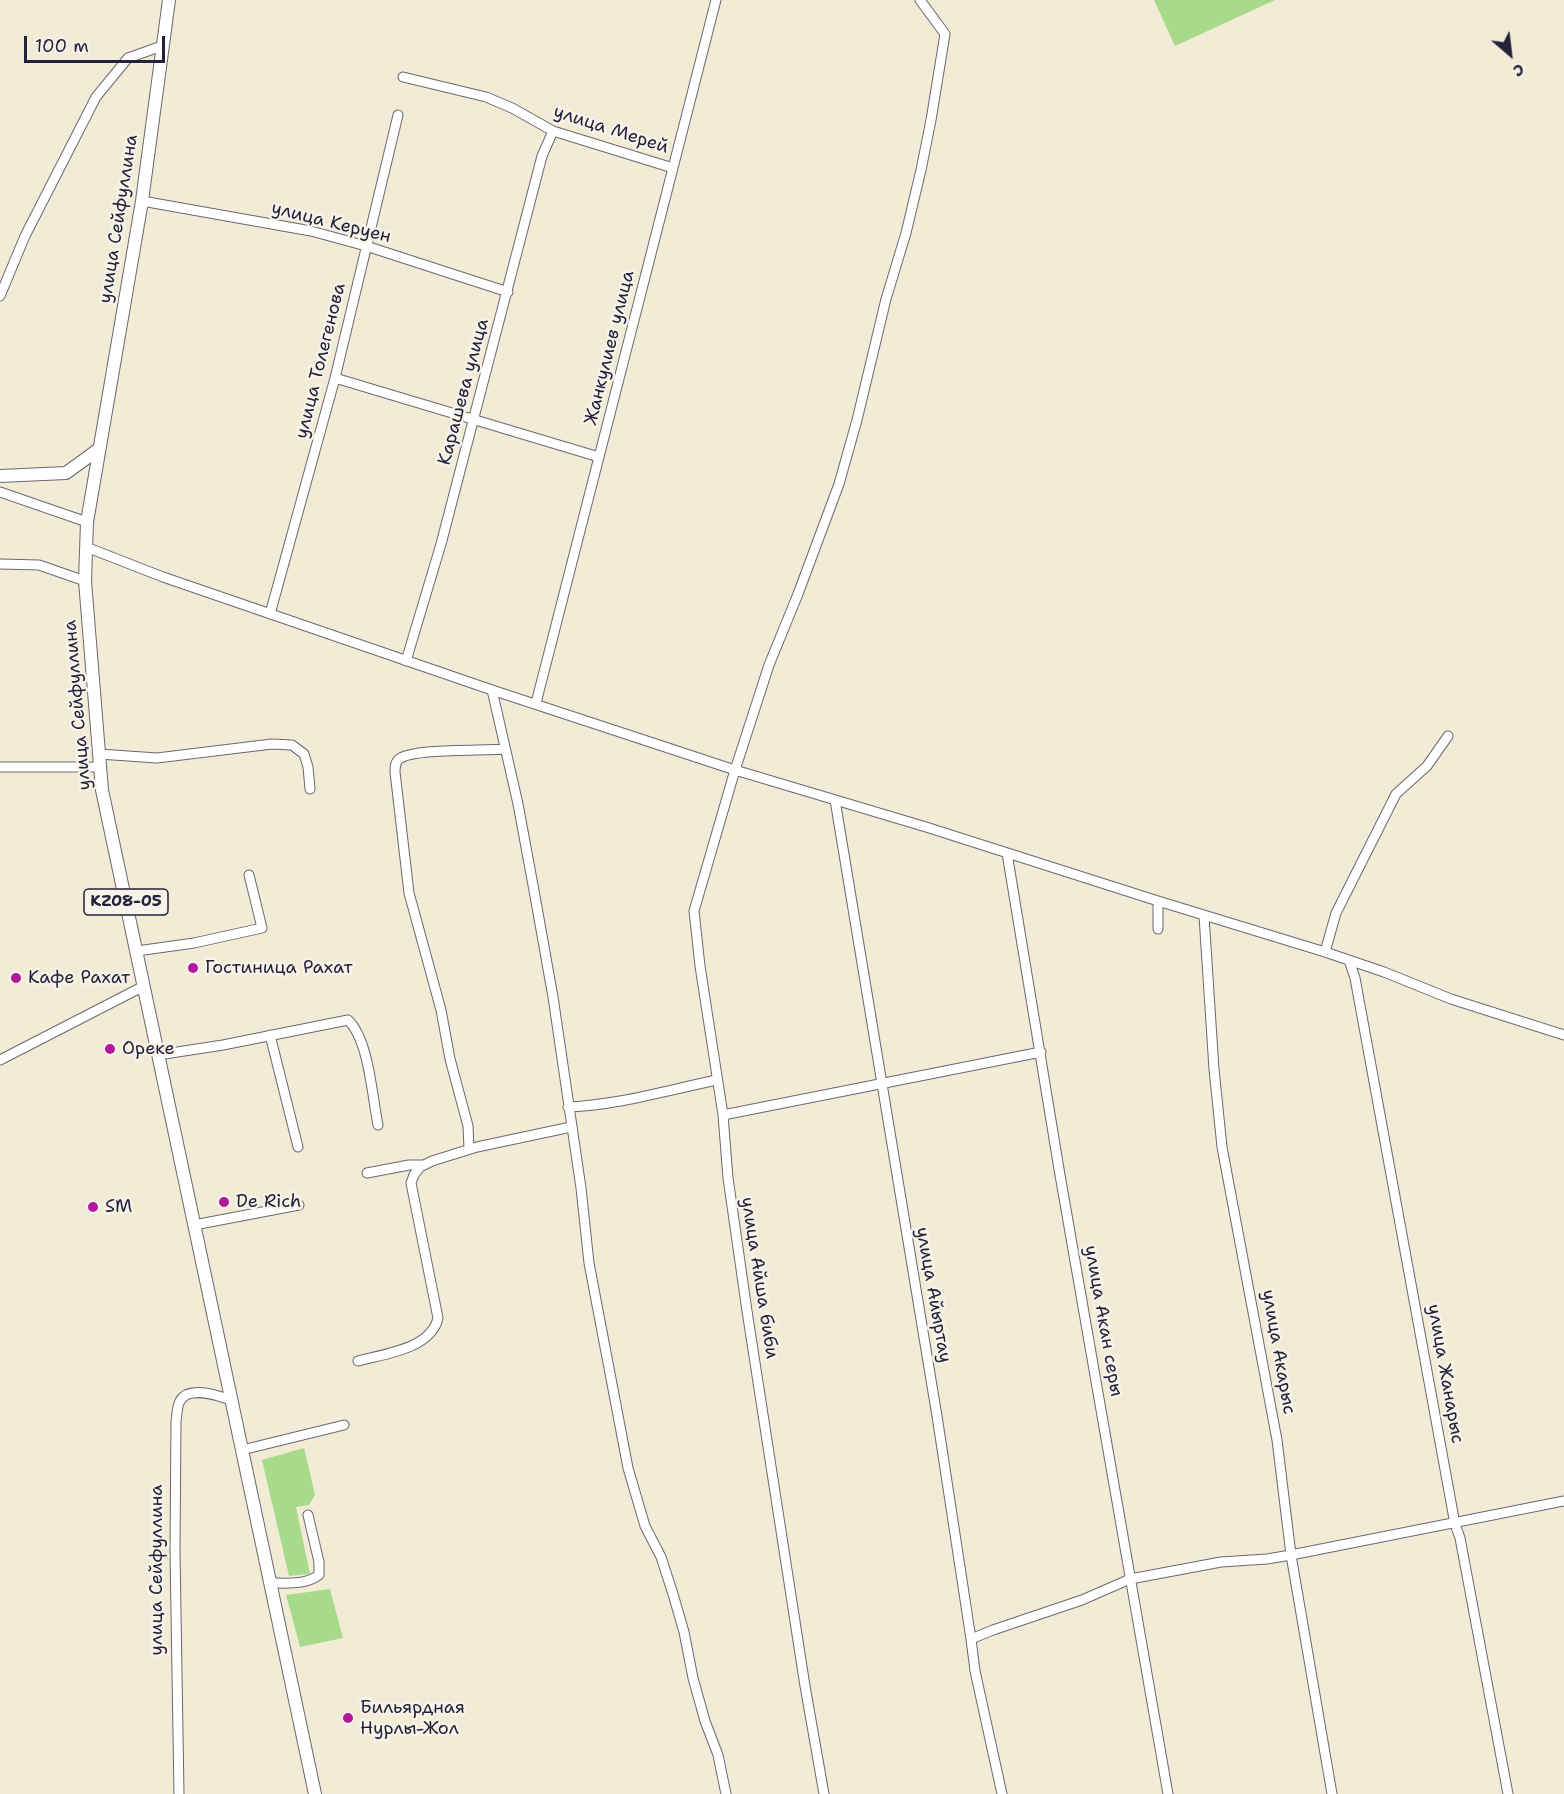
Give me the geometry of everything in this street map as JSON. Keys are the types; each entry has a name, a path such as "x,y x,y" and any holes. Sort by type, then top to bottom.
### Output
{"main road":[{"name":"улица Сейфуллина","path":"169,0 142,201 87,522 85,580 100,767 102,790 315,1794"},
{"path":"0,476 66,473 99,449"}],"street":[{"name":"Жанкулиев улица","path":"536,703 716,0"},
{"name":"улица Айша биби","path":"824,1794 803,1676 747,1311 728,1178 723,1115 700,966 694,911 735,770 769,665 839,483 867,382 886,299 906,233 931,120 945,34 920,0"},
{"path":"0,296 25,236 96,97 128,58 162,46"},
{"name":"улица Мерей","path":"403,77 486,97 512,108 553,131 673,168"},
{"name":"улица Толегенова","path":"270,614 335,378 398,115"},
{"name":"Карашева улица","path":"406,661 441,544 542,156 553,131"},
{"name":"улица Керуен","path":"142,201 310,231 366,246 508,291"},
{"path":"335,378 599,457"},
{"path":"0,492 87,522"},
{"path":"86,547 164,577 492,690 735,770 1325,952 1384,972 1451,999 1564,1035"},
{"path":"0,564 39,564 85,580"},
{"path":"492,690 518,804 553,997 581,1188 589,1263 628,1468 645,1526 661,1557 674,1594 693,1678 705,1721 718,1755 726,1794"},
{"path":"1325,952 1336,913 1396,794 1426,766 1448,736"},
{"path":"99,754 157,758 272,744 292,745 304,754 310,789"},
{"path":"469,1149 468,1126 461,1095 450,1059 441,1010 409,893 395,772 399,759 414,753 505,749"},
{"path":"0,767 100,767"},
{"name":"улица Айыртау","path":"835,800 937,1416 975,1671 1002,1794"},
{"name":"улица Акан серы","path":"1007,853 1168,1794"},
{"path":"137,951 194,943 262,928 249,874"},
{"path":"1158,902 1158,929"},
{"name":"улица Акарыс","path":"1204,916 1214,1069 1222,1147 1275,1428 1291,1556 1332,1794"},
{"name":"улица Жанарыс","path":"1349,960 1355,978 1455,1524 1462,1549 1508,1794"},
{"path":"0,1060 144,986"},
{"path":"158,1055 348,1020 355,1026 365,1054 378,1125"},
{"path":"270,1035 298,1147"},
{"path":"723,1115 1041,1052"},
{"path":"568,1107 630,1100 717,1080"},
{"path":"367,1173 409,1165 424,1165 469,1149 572,1128"},
{"path":"358,1361 414,1344 426,1338 435,1329 438,1318 411,1183 414,1175 424,1165"},
{"path":"194,1225 300,1205"},
{"name":"улица Сейфуллина","path":"179,1794 175,1551 176,1421 180,1401 187,1394 208,1392 231,1400"},
{"path":"242,1450 345,1425"},
{"path":"971,1639 1082,1600 1130,1579 1221,1562 1291,1556 1564,1501"},
{"path":"270,1583 301,1582 313,1580 320,1575 308,1515"}],"green space":[{"path":"1154,0 1275,0 1175,46"},
{"path":"304,1448 315,1495 309,1505 296,1507 310,1574 289,1576 262,1460"},
{"path":"330,1589 343,1638 300,1647 286,1595"}],"place":[{"name":"Гостиница Рахат","path":"193,968"},
{"name":"Кафе Рахат","path":"16,978"},
{"name":"Ореке","path":"110,1049"},
{"name":"De Rich","path":"224,1202"},
{"name":"SM","path":"93,1207"},
{"name":"Бильярдная Нурлы-Жол","path":"348,1718"}]}
